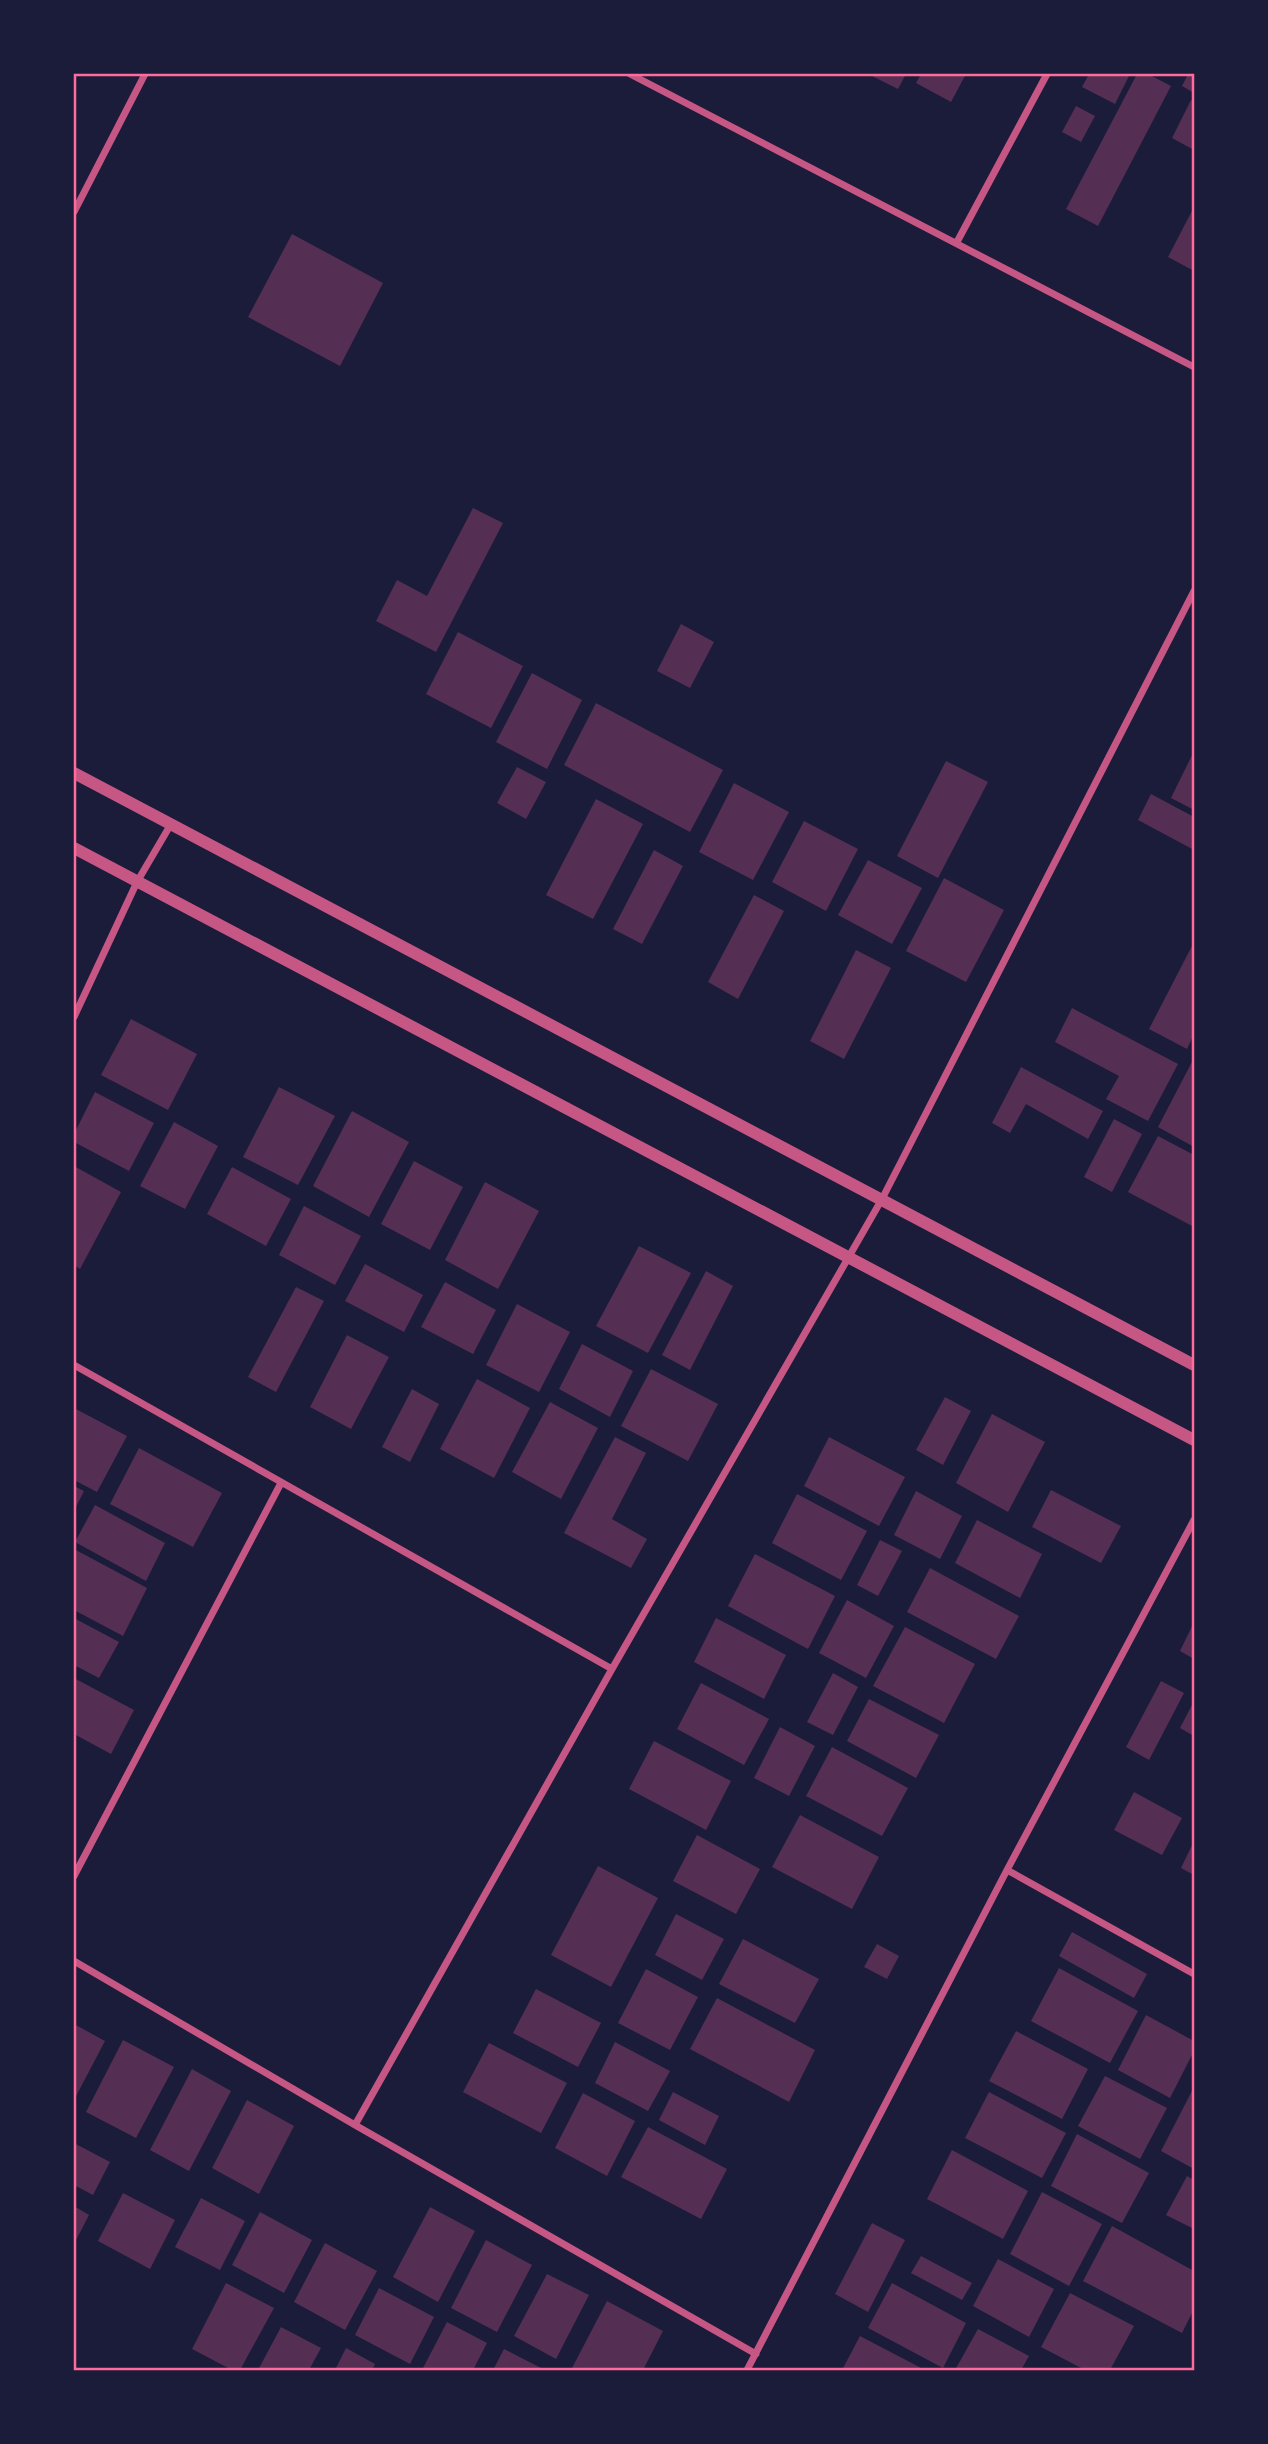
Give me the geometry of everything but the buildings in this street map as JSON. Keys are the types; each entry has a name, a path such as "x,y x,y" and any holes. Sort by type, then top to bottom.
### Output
{"street":[{"path":"74,212 145,74"},
{"path":"630,74 1195,367"},
{"path":"957,242 1046,74"},
{"path":"355,2125 882,1199 1195,590"},
{"path":"74,773 1195,1365"},
{"path":"74,1017 137,882 171,824"},
{"path":"74,848 1195,1440"},
{"path":"74,1365 612,1670"},
{"path":"74,1876 281,1483"},
{"path":"747,2371 1007,1870 1195,1520"},
{"path":"1007,1870 1195,1974"},
{"path":"74,1961 756,2354"}]}
